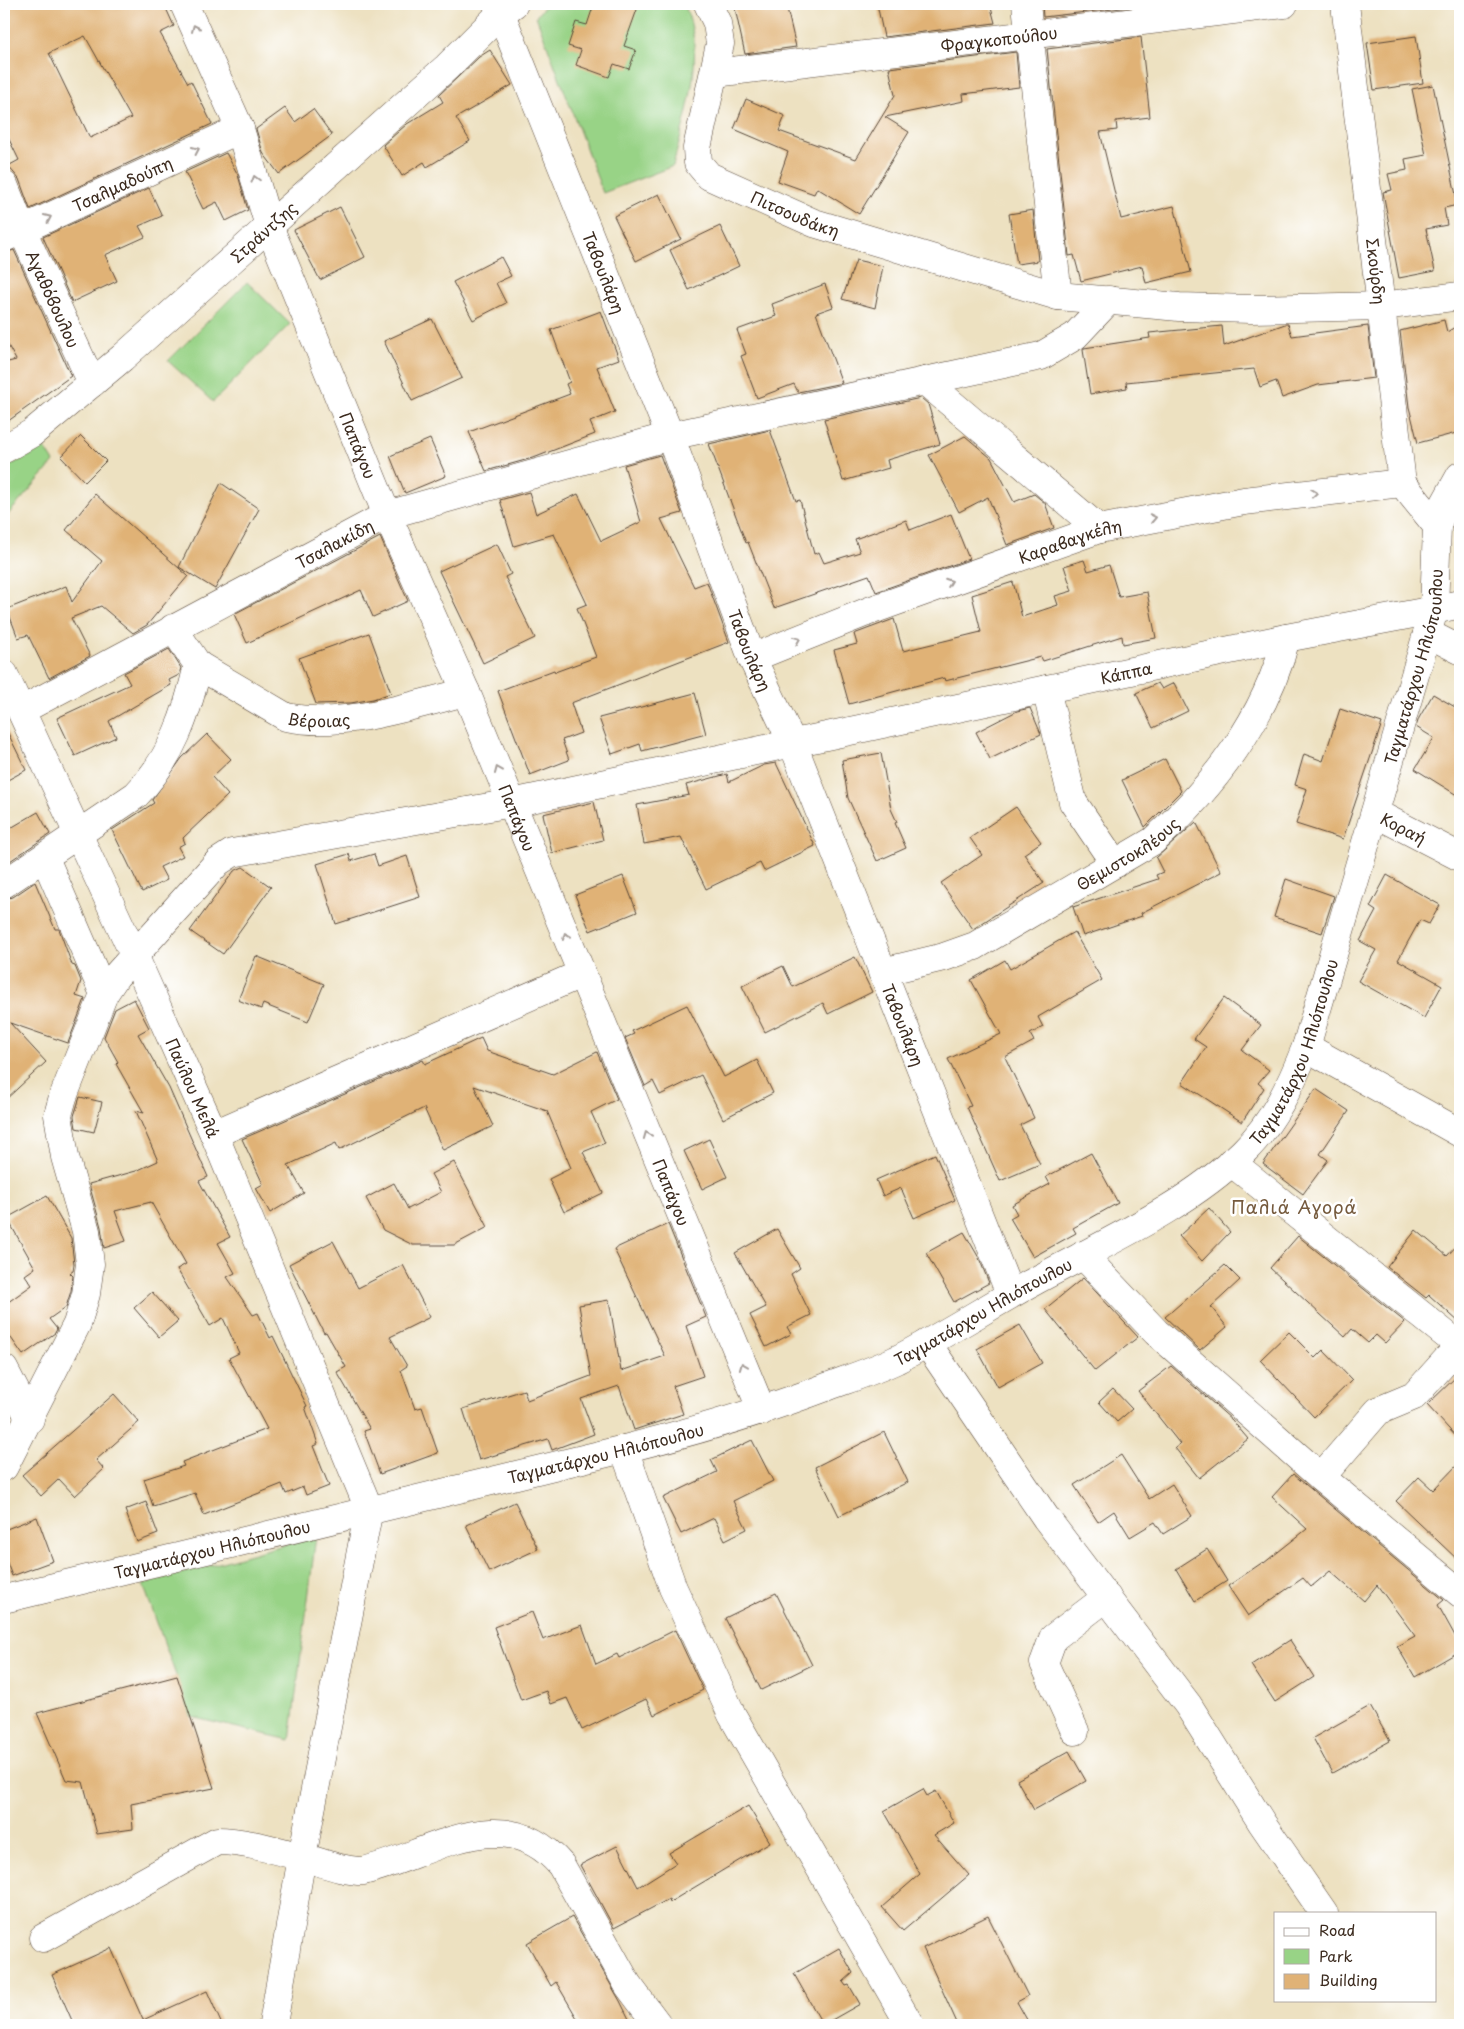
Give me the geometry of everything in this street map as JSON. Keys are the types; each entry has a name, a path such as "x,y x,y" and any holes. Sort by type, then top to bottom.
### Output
{"street":[{"name":"Παπάγου","path":"184,4 240,129 269,226 387,515 466,692 762,1411"},
{"name":"Πιτσουδάκη","path":"708,4 717,23 720,44 697,148 698,163 709,176 814,223 1058,296 1179,307 1251,309 1382,306 1460,296"},
{"path":"1026,4 1058,296"},
{"name":"Φραγκοπούλου","path":"715,73 1284,4"},
{"name":"Σκούρδη","path":"1345,4 1402,483"},
{"name":"Στράντζης","path":"4,449 32,433 92,384 447,67 504,7"},
{"name":"Ταβουλάρη","path":"504,7 670,436 752,658 792,742 1010,1294"},
{"name":"Τσαλμαδούπη","path":"13,234 240,129"},
{"name":"Αγαθόβουλου","path":"4,185 13,234 92,384"},
{"name":"Τσαλακίδη","path":"22,710 387,515 670,436 1041,356 1074,336 1109,300"},
{"path":"925,381 1099,529"},
{"name":"Ταγματάρχου Ηλιόπουλου","path":"4,1599 701,1430 762,1411 894,1361 1010,1294 1083,1256 1177,1203 1214,1177 1244,1150 1268,1122 1290,1086 1306,1047 1431,622 1438,526 1445,503 1460,476"},
{"path":"1402,483 1438,526"},
{"name":"Καραβαγκέλη","path":"752,658 869,611 1099,529 1244,501 1402,483"},
{"name":"Κάππα","path":"4,1467 77,1324 86,1294 90,1264 86,1231 65,1157 58,1115 63,1097 104,994 134,955 218,862 232,853 512,802 1286,638 1431,622 1460,604"},
{"path":"1431,622 1460,650"},
{"name":"Βέροιας","path":"173,628 198,665 271,710 286,717 302,720 346,718 391,710 466,692"},
{"name":"Θεμιστοκλέους","path":"882,972 944,957 975,946 1152,841 1176,820 1221,767 1244,734 1272,682 1286,638"},
{"path":"4,884 136,795 148,784 176,740 192,693 198,665"},
{"name":"Παύλου Μελά","path":"4,674 134,955 214,1134 369,1509"},
{"path":"1046,689 1073,802 1116,864"},
{"name":"Κοραή","path":"1375,813 1460,857"},
{"path":"45,858 104,994"},
{"path":"214,1134 581,974"},
{"path":"1306,1047 1460,1133"},
{"path":"1231,1162 1460,1345 1414,1396 1378,1410 1321,1477"},
{"path":"1083,1256 1156,1332 1321,1477 1460,1593"},
{"path":"928,1343 1046,1518 1188,1705 1262,1824 1323,1912"},
{"path":"4,1369 30,1419"},
{"path":"624,1449 673,1588 732,1715 910,2025"},
{"path":"273,2024 302,1857 369,1509"},
{"path":"1074,1730 1044,1664 1053,1638 1107,1597"},
{"path":"43,1938 216,1841 230,1841 302,1857 347,1871 362,1871 476,1833 498,1832 534,1842 549,1851 561,1865 628,1984 658,2025"}],"green space":[{"path":"547,4 684,4 691,24 694,64 688,106 673,166 603,193 536,16"},
{"path":"247,282 290,324 213,402 168,361"},
{"path":"45,448 54,462 4,519 4,468"},
{"path":"316,1536 290,1740 191,1717 143,1584"}],"building":[{"path":"4,4 164,4 174,26 160,33 188,83 191,81 212,124 30,209 19,179 8,166 19,160 4,129","holes":["85,36 131,118 90,138 49,53"]},
{"path":"594,4 639,4 624,46 636,50 629,69 614,64 609,77 576,65 581,50 568,46 576,22 587,25"},
{"path":"734,4 786,4 796,47 745,54"},
{"path":"877,4 990,4 995,23 884,37"},
{"path":"1042,4 1130,4 1130,7 1043,17"},
{"path":"1416,36 1423,83 1374,90 1367,43"},
{"path":"1141,37 1150,117 1116,121 1117,130 1100,132 1121,219 1174,206 1191,272 1146,283 1142,266 1081,281 1074,255 1069,256 1047,49"},
{"path":"490,50 512,85 456,118 470,141 427,167 424,162 402,176 383,145 407,124 443,102 439,95 479,57"},
{"path":"1016,52 1019,87 963,94 964,101 885,117 909,132 859,214 817,188 814,194 778,181 788,152 734,129 746,99 785,116 779,131 856,159 895,95 889,68"},
{"path":"1433,85 1458,205 1444,208 1447,225 1426,229 1435,271 1399,278 1383,192 1392,190 1388,174 1407,170 1405,159 1426,155 1412,89"},
{"path":"285,108 295,122 313,109 332,135 279,174 263,153 256,129"},
{"path":"226,153 238,175 248,210 226,221 217,202 203,209 185,172"},
{"path":"149,188 162,216 139,226 145,237 105,255 117,281 72,302 43,237"},
{"path":"659,194 681,239 636,261 614,216"},
{"path":"340,207 365,257 320,280 294,230"},
{"path":"1033,210 1038,261 1017,264 1009,214"},
{"path":"720,226 739,266 689,290 670,250"},
{"path":"14,250 71,376 4,424 4,363 16,360 4,338 4,253"},
{"path":"501,257 511,276 496,283 506,303 473,320 453,282"},
{"path":"856,260 883,266 875,308 842,299"},
{"path":"825,284 833,307 816,313 842,383 798,392 794,384 757,398 741,356 746,354 737,330 776,316 772,304"},
{"path":"601,311 619,359 597,367 615,412 590,422 595,434 536,457 486,471 469,432 570,394 566,384 570,382 551,330"},
{"path":"432,319 462,378 412,401 384,341"},
{"path":"1444,320 1447,332 1460,324 1460,432 1418,443 1409,407 1400,331"},
{"path":"1288,324 1292,336 1368,326 1374,378 1318,385 1282,398 1276,381 1260,387 1254,369 1126,382 1127,388 1090,394 1084,348 1150,338 1149,333 1222,326 1224,346"},
{"path":"921,398 928,404 940,444 887,460 889,468 843,481 824,419"},
{"path":"770,430 796,501 800,500 814,554 819,552 824,563 860,552 855,539 906,520 910,530 951,514 969,559 876,592 869,575 774,608 748,542 746,543 709,444"},
{"path":"81,436 106,461 85,482 61,457"},
{"path":"965,436 991,458 1014,502 1034,494 1045,503 1054,528 1007,545 988,497 959,512 929,455"},
{"path":"430,439 446,476 405,493 390,456"},
{"path":"660,455 682,513 661,519 694,587 707,582 729,642 571,703 581,733 562,740 569,760 530,775 498,691 596,657 577,608 587,604 554,534 514,546 500,500 529,492 536,514 578,494 601,541 641,522 624,465"},
{"path":"221,483 259,509 215,589 179,567"},
{"path":"95,494 188,576 147,625 133,633 101,606 71,618 90,656 49,678 28,635 18,638 7,609 66,586 72,602 102,561 66,530"},
{"path":"380,537 408,601 373,617 361,590 247,643 234,614"},
{"path":"497,544 511,574 505,577 535,638 483,663 439,571"},
{"path":"1084,560 1088,571 1109,565 1119,597 1147,592 1156,638 1123,644 1122,636 1043,661 1041,657 945,681 944,678 849,704 834,650 857,644 854,634 894,619 903,651 981,632 972,595 1013,582 1022,617 1058,605 1055,596 1072,591 1064,566"},
{"path":"369,633 391,693 351,703 316,704 299,658"},
{"path":"169,649 181,668 179,675 169,680 171,685 109,721 116,737 75,756 57,718 130,684 124,673"},
{"path":"1158,683 1162,689 1174,683 1188,711 1153,728 1136,693"},
{"path":"695,693 706,734 642,751 640,744 612,754 599,718"},
{"path":"1433,694 1460,710 1460,797 1415,769 1434,738 1416,727"},
{"path":"1030,708 1041,734 990,759 976,732 1017,711"},
{"path":"1340,709 1382,723 1343,839 1296,824 1307,789 1295,785 1304,754 1323,761"},
{"path":"4,725 26,770 4,782"},
{"path":"207,734 231,759 212,777 228,795 183,838 185,843 178,847 183,856 160,867 167,880 142,892 112,830 154,803 152,800 182,758"},
{"path":"881,753 891,809 906,848 877,861 848,798 842,760"},
{"path":"1165,759 1181,791 1145,827 1122,780"},
{"path":"776,763 815,846 764,871 760,863 706,889 681,837 644,844 637,805 689,795 686,785 727,774 729,782 764,765"},
{"path":"594,802 603,840 552,853 543,814"},
{"path":"1016,807 1041,842 1024,854 1044,883 973,929 941,883 982,855 970,838"},
{"path":"38,812 50,834 4,865 4,832"},
{"path":"1196,822 1221,872 1141,913 1142,916 1083,936 1073,907 1158,879 1156,875 1163,872 1156,858"},
{"path":"349,854 351,861 374,854 378,866 407,856 420,897 336,924 317,864"},
{"path":"243,867 271,887 223,954 190,931 234,871"},
{"path":"1387,875 1440,905 1429,924 1420,920 1398,960 1442,985 1424,1018 1358,981 1376,950 1360,941 1376,911 1370,907"},
{"path":"623,876 637,912 590,931 575,895"},
{"path":"1286,879 1334,896 1322,933 1274,917"},
{"path":"35,882 55,929 59,929 72,965 75,966 81,981 76,996 85,999 68,1043 10,1023 46,1062 4,1101 4,899 13,897"},
{"path":"1074,932 1102,980 1038,1017 1043,1027 1030,1034 1034,1041 1005,1057 1034,1118 1020,1125 1040,1164 1000,1181 967,1107 971,1106 948,1059 1001,1034 971,980 1005,960 1010,969"},
{"path":"256,956 324,984 308,1022 263,1004 261,1009 238,1000"},
{"path":"855,957 872,992 828,1014 823,1003 765,1032 742,986 783,966 793,987"},
{"path":"1224,998 1261,1025 1242,1050 1269,1070 1258,1083 1264,1088 1242,1122 1182,1083 1206,1047 1194,1039"},
{"path":"134,999 149,1028 138,1034 169,1088 208,1177 199,1181 230,1237 218,1243 235,1273 227,1277 253,1315 258,1313 270,1338 273,1336 307,1406 305,1407 318,1444 313,1446 329,1486 306,1495 303,1487 286,1494 282,1484 204,1515 195,1493 153,1506 144,1479 184,1466 182,1462 267,1429 229,1358 239,1353 223,1318 210,1326 177,1269 186,1264 151,1202 115,1211 126,1241 104,1248 101,1227 89,1184 136,1171 158,1161 136,1111 144,1113 116,1064 118,1062 104,1037 115,1009"},
{"path":"687,1005 724,1077 757,1060 773,1093 723,1119 701,1075 660,1095 653,1081 645,1086 625,1038 634,1034 632,1031"},
{"path":"481,1038 487,1051 553,1074 597,1052 617,1099 591,1112 605,1143 583,1152 603,1193 564,1212 549,1179 571,1168 547,1111 474,1086 493,1126 443,1150 424,1108 339,1150 336,1143 288,1165 304,1193 270,1213 256,1188 263,1184 242,1139 423,1060 425,1064"},
{"path":"1316,1089 1349,1111 1320,1154 1328,1160 1303,1194 1263,1164"},
{"path":"80,1097 102,1102 94,1132 76,1128 74,1116"},
{"path":"709,1139 727,1177 702,1189 684,1151"},
{"path":"1091,1153 1118,1203 1073,1228 1076,1233 1033,1257 1010,1218 1017,1214 1012,1205 1050,1184 1046,1177"},
{"path":"935,1154 955,1200 914,1218 901,1188 883,1196 876,1180"},
{"path":"454,1162 488,1227 454,1245 413,1245 383,1230 366,1198 394,1183 408,1209 441,1192 431,1174"},
{"path":"47,1196 71,1238 74,1264 73,1271 70,1273 73,1276 71,1291 66,1307 49,1319 57,1329 55,1333 23,1355 4,1328 4,1305 32,1285 25,1275 35,1268 7,1218"},
{"path":"1209,1208 1230,1232 1202,1261 1179,1236"},
{"path":"668,1224 706,1317 686,1326 703,1376 673,1386 683,1414 634,1430 619,1386 581,1399 594,1434 552,1450 548,1439 479,1460 463,1409 524,1390 527,1400 591,1376 579,1305 609,1300 621,1371 665,1356 614,1249"},
{"path":"777,1229 800,1268 791,1274 811,1315 787,1327 791,1334 766,1347 750,1315 766,1307 735,1253"},
{"path":"1416,1230 1447,1256 1460,1242 1460,1323 1429,1295 1426,1298 1387,1267"},
{"path":"964,1232 979,1258 989,1283 954,1302 926,1253"},
{"path":"1298,1236 1405,1322 1385,1343 1376,1335 1368,1343 1352,1329 1345,1337 1270,1268"},
{"path":"333,1241 358,1288 403,1265 430,1317 390,1337 407,1366 401,1370 415,1409 422,1407 438,1453 380,1474 364,1431 370,1429 337,1372 346,1367 326,1332 324,1333 289,1264"},
{"path":"1225,1265 1240,1280 1211,1307 1227,1327 1200,1350 1165,1317"},
{"path":"1083,1278 1138,1337 1095,1371 1045,1309"},
{"path":"152,1292 178,1321 159,1337 134,1308"},
{"path":"1020,1325 1042,1363 998,1387 977,1349"},
{"path":"1289,1332 1315,1358 1323,1350 1352,1380 1314,1417 1260,1360"},
{"path":"1171,1366 1232,1420 1248,1439 1199,1478 1175,1448 1180,1444 1138,1391"},
{"path":"1460,1373 1460,1441 1427,1405"},
{"path":"1113,1389 1132,1409 1117,1422 1099,1402"},
{"path":"114,1394 139,1422 96,1460 104,1469 75,1496 59,1479 41,1496 22,1475"},
{"path":"884,1432 908,1482 839,1516 815,1467"},
{"path":"752,1440 773,1481 733,1501 747,1529 725,1540 714,1518 681,1534 663,1498 717,1472 711,1460"},
{"path":"1121,1455 1149,1499 1172,1484 1192,1516 1163,1534 1155,1522 1130,1537 1114,1511 1098,1522 1074,1485"},
{"path":"1460,1462 1460,1562 1396,1501 1419,1477 1433,1490"},
{"path":"1293,1474 1444,1600 1438,1605 1460,1645 1460,1651 1415,1677 1397,1646 1415,1636 1377,1585 1364,1601 1330,1571 1311,1587 1303,1578 1248,1616 1228,1586 1264,1563 1307,1529 1272,1497"},
{"path":"146,1502 158,1534 137,1542 125,1510"},
{"path":"515,1502 538,1549 489,1572 466,1525"},
{"path":"37,1517 53,1561 12,1576 4,1555 4,1530"},
{"path":"1207,1549 1227,1581 1195,1601 1176,1569"},
{"path":"776,1593 812,1665 761,1690 725,1618"},
{"path":"532,1612 543,1640 582,1625 596,1664 617,1654 619,1658 675,1630 703,1690 654,1715 646,1699 582,1730 567,1698 551,1704 546,1691 521,1700 494,1627"},
{"path":"1290,1640 1314,1677 1275,1702 1251,1665"},
{"path":"177,1676 214,1788 131,1804 133,1829 97,1834 83,1782 66,1780 37,1713"},
{"path":"1370,1706 1390,1741 1332,1773 1313,1738"},
{"path":"1069,1751 1086,1781 1034,1810 1017,1780"},
{"path":"923,1789 927,1796 936,1791 954,1823 934,1835 969,1875 903,1931 882,1907 920,1874 884,1811"},
{"path":"748,1806 770,1842 670,1902 669,1899 614,1928 580,1865 617,1846 638,1887 676,1863 669,1853"},
{"path":"988,1916 1028,1996 1017,2002 1030,2025 958,2025 923,1948"},
{"path":"572,1917 632,2025 581,2025 556,1982 551,1986 527,1943"},
{"path":"111,1948 143,2020 207,1991 222,2025 74,2025 52,1975"},
{"path":"839,1948 853,1973 843,1982 846,1986 849,1985 860,2004 823,2025 794,1974"}],"district":[{"name":"Παλιά Αγορά","path":"1294,1206"}]}
